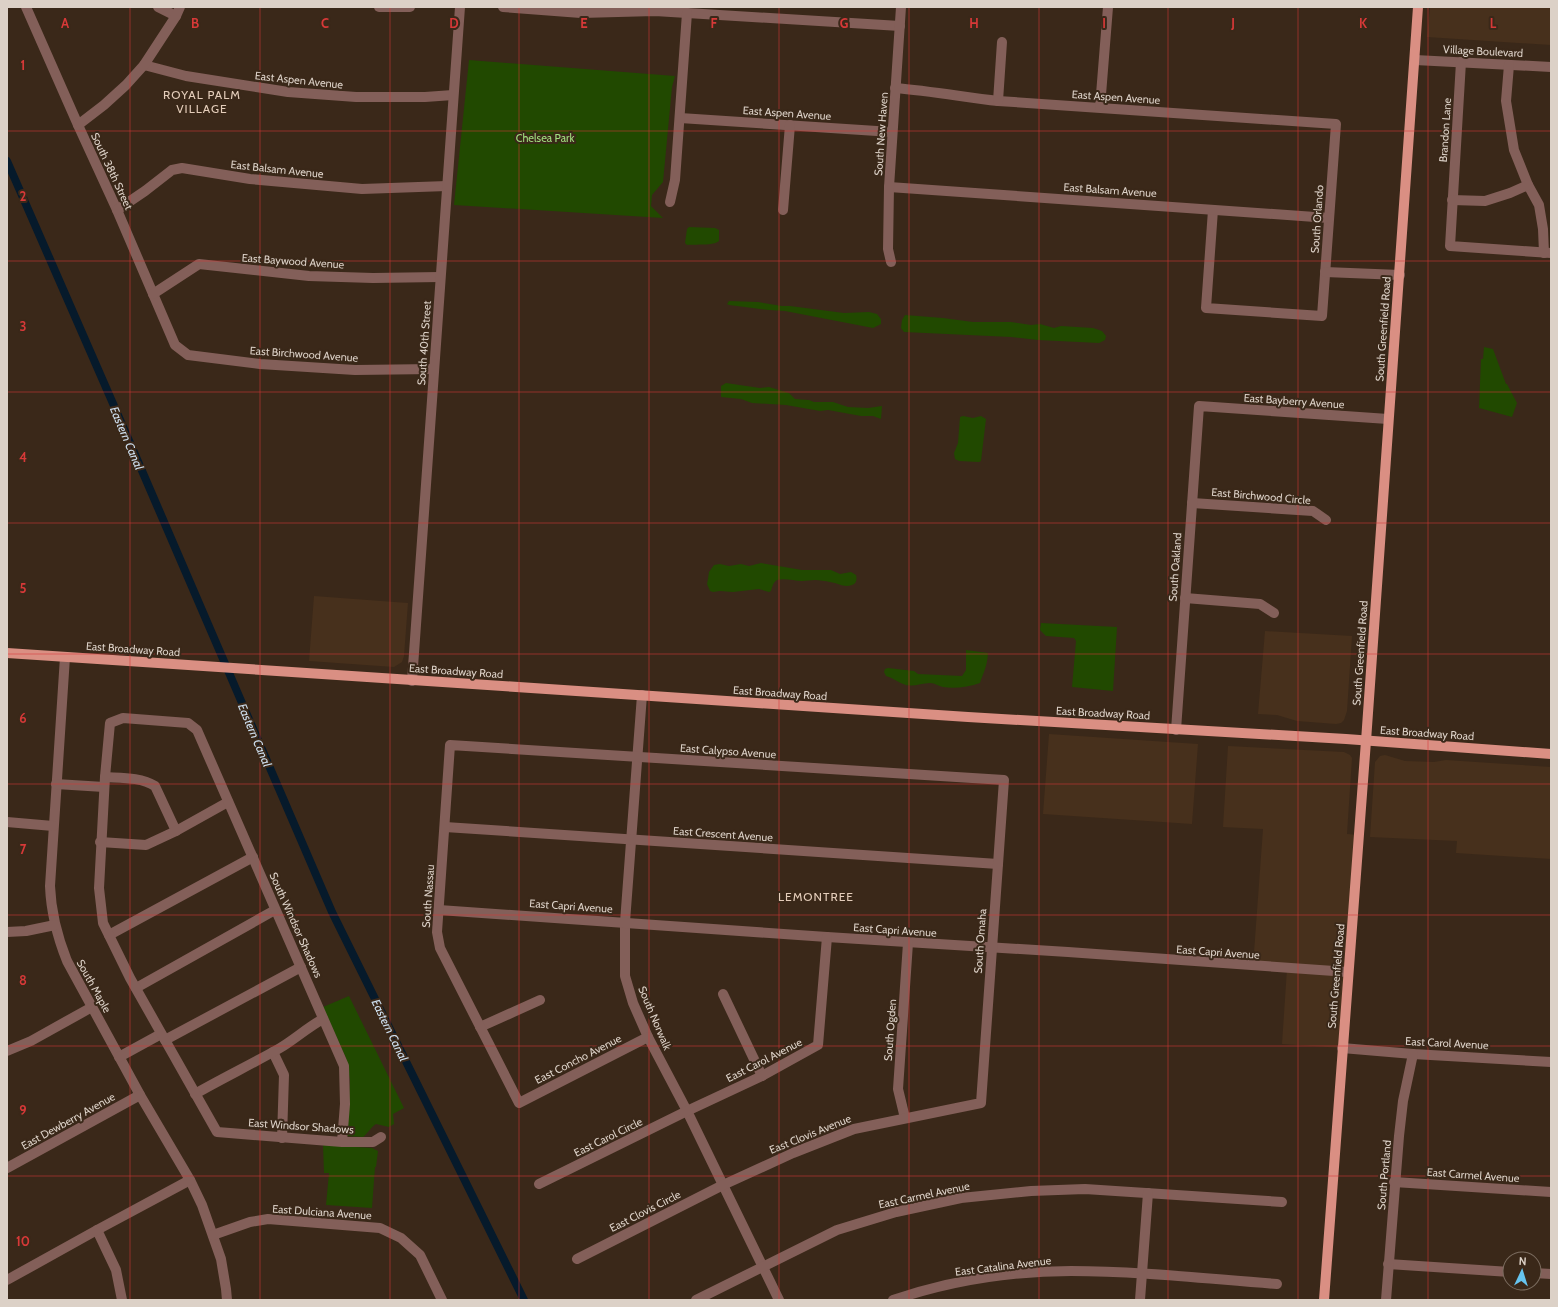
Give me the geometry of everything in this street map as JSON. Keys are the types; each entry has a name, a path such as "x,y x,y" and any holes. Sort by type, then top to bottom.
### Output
{"main road":[{"name":"South Greenfield Road","path":"1324,1300 1366,741 1388,419 1400,275 1418,7"},
{"name":"East Broadway Road","path":"7,653 1551,754"}],"street":[{"name":"South 38th Street","path":"26,7 117,210 175,345"},
{"path":"78,125 104,105 126,85 144,65 178,12 158,7"},
{"path":"379,7 410,7"},
{"name":"South 40th Street","path":"412,680 460,7"},
{"path":"502,7 581,13 655,11 900,26"},
{"name":"South New Haven","path":"891,262 888,249 889,187 901,7"},
{"path":"1100,107 1108,7"},
{"path":"670,202 675,186 687,13"},
{"path":"998,101 1002,42"},
{"name":"Village Boulevard","path":"1414,60 1551,67"},
{"name":"Brandon Lane","path":"1461,62 1450,246 1548,253"},
{"name":"East Aspen Avenue","path":"144,65 186,76 288,92 356,97 425,97 454,95"},
{"path":"1509,65 1506,101 1514,150 1528,185 1539,205 1548,253"},
{"name":"East Aspen Avenue","path":"895,88 929,91 958,97 998,101 1336,124"},
{"name":"East Aspen Avenue","path":"680,118 892,132"},
{"name":"South Orlando","path":"1213,210 1206,308 1322,316 1336,124"},
{"path":"784,210 790,125"},
{"name":"East Balsam Avenue","path":"117,210 172,170 182,168 250,179 354,188 447,186"},
{"path":"1452,200 1485,201 1510,193 1528,185"},
{"name":"East Balsam Avenue","path":"889,187 1329,218"},
{"name":"East Baywood Avenue","path":"153,294 199,264 309,276 373,278 440,277"},
{"path":"1325,272 1400,275"},
{"name":"East Birchwood Avenue","path":"175,345 188,355 260,364 355,370 434,370"},
{"name":"East Bayberry Avenue","path":"1199,406 1388,419"},
{"name":"South Oakland","path":"1176,730 1199,406"},
{"name":"East Birchwood Circle","path":"1192,503 1313,511 1326,520"},
{"path":"1185,598 1260,604 1274,613"},
{"name":"South Maple","path":"65,657 50,886 55,925 67,961 140,1095 190,1180 202,1204 221,1259 227,1300"},
{"name":"South Norwalk","path":"642,695 625,922 625,976 633,1003 648,1037 687,1111 779,1300"},
{"name":"South Windsor Shadows","path":"104,782 110,723 123,718 188,723 197,730 344,1066 345,1104 342,1142"},
{"name":"East Calypso Avenue","path":"450,745 1004,780"},
{"name":"South Nassau","path":"450,745 437,932 440,948 518,1103"},
{"path":"56,784 139,780 149,782 155,786 176,831"},
{"name":"South Omaha","path":"981,1103 1004,780"},
{"path":"104,782 99,888 100,908 103,923 136,988 195,1094 273,1052 291,1041 308,1027 324,1019"},
{"path":"100,842 146,844 176,831 228,802"},
{"path":"7,822 53,826"},
{"name":"East Crescent Avenue","path":"445,827 998,864"},
{"path":"109,935 252,856"},
{"path":"136,988 275,910"},
{"name":"East Capri Avenue","path":"439,910 625,922 827,938 908,942 1348,972"},
{"path":"7,932 26,931 55,925"},
{"name":"East Carol Avenue","path":"687,1111 762,1076 818,1045 827,938"},
{"name":"South Ogden","path":"905,1118 898,1089 908,942"},
{"path":"119,1057 163,1037 301,967"},
{"path":"723,994 762,1076"},
{"path":"480,1027 540,1000"},
{"path":"7,1051 31,1041 92,1007"},
{"name":"East Concho Avenue","path":"518,1103 648,1037"},
{"name":"East Carol Avenue","path":"1342,1048 1413,1054 1551,1062"},
{"path":"273,1052 284,1075 282,1138"},
{"name":"South Portland","path":"1386,1300 1394,1182 1403,1101 1413,1054"},
{"name":"East Windsor Shadows","path":"195,1094 217,1132 342,1142 373,1142 381,1137"},
{"name":"East Dewberry Avenue","path":"7,1168 140,1095"},
{"name":"East Clovis Avenue","path":"723,1185 792,1153 854,1129 981,1103"},
{"name":"East Carol Circle","path":"539,1184 687,1111"},
{"path":"7,1280 190,1180"},
{"name":"East Carmel Avenue","path":"1394,1182 1551,1192"},
{"name":"East Clovis Circle","path":"577,1259 723,1185"},
{"name":"East Carmel Avenue","path":"696,1300 837,1230 896,1212 961,1198 1031,1191 1085,1189 1282,1202"},
{"path":"1140,1300 1148,1193"},
{"name":"East Dulciana Avenue","path":"213,1235 250,1222 268,1219 380,1228 401,1238 420,1255 442,1300"},
{"path":"97,1230 116,1270 122,1300"},
{"path":"1388,1264 1502,1271"},
{"name":"East Catalina Avenue","path":"893,1300 918,1292 969,1281 1026,1273 1071,1271 1142,1274 1277,1284"}],"shaded area":[{"path":"1430,7 1551,7 1551,45 1427,37"},
{"path":"314,596 408,603 404,656 402,662 394,667 309,661"},
{"path":"1265,631 1352,636 1347,711 1344,720 1341,723 1336,724 1297,721 1277,715 1258,714"},
{"path":"1049,734 1198,744 1192,824 1043,814"},
{"path":"1228,746 1344,752 1352,758 1347,834 1359,835 1342,1048 1282,1044 1287,969 1253,966 1263,829 1223,827"},
{"path":"1385,755 1405,761 1434,762 1446,760 1551,767 1551,859 1456,853 1457,841 1370,837 1375,762 1380,756"}],"green space":[{"name":"Chelsea Park","path":"469,60 675,76 672,87 663,182 652,195 651,206 663,218 454,205"},
{"path":"689,227 715,228 719,230 719,241 717,243 709,244 687,245 685,243 687,229"},
{"path":"729,301 758,302 844,313 869,312 877,314 881,319 881,324 873,328 785,311 729,305 727,304"},
{"path":"905,315 973,322 1011,322 1031,325 1040,324 1054,328 1061,326 1093,328 1102,331 1106,336 1105,340 1099,343 904,332 901,328 902,320"},
{"path":"1484,347 1493,349 1506,384 1517,403 1512,417 1479,408 1481,359 1483,359"},
{"path":"726,383 760,388 769,387 789,393 795,399 814,402 833,402 848,407 868,408 882,406 881,419 873,416 861,416 828,410 820,411 786,405 752,403 741,399 721,397 721,386"},
{"path":"963,416 973,418 981,416 986,419 981,461 979,462 959,461 955,459 954,453 958,443 960,417"},
{"path":"761,563 802,570 831,570 840,574 851,572 856,575 856,581 854,584 846,586 818,580 802,581 780,579 775,582 771,591 769,592 759,589 733,592 710,591 707,584 709,572 714,565 720,564 729,566 741,564 749,566"},
{"path":"1041,623 1117,627 1113,691 1072,687 1076,641 1074,638 1046,636 1040,630"},
{"path":"966,650 988,653 980,683 957,688 947,688 933,683 909,685 903,684 886,676 884,672 885,669 888,668 914,671 918,674 962,676 966,670"},
{"path":"349,996 404,1108 393,1114 394,1124 389,1127 376,1124 363,1137 347,1136 350,1080 346,1058 323,1007"},
{"path":"323,1145 372,1148 378,1151 375,1167 372,1208 326,1205 329,1173 324,1173"}],"waterway":[{"name":"Eastern Canal","path":"7,161 332,912 524,1300"}],"district":[{"name":"ROYAL PALM VILLAGE","path":"202,101"},
{"name":"LEMONTREE","path":"816,896"}]}
